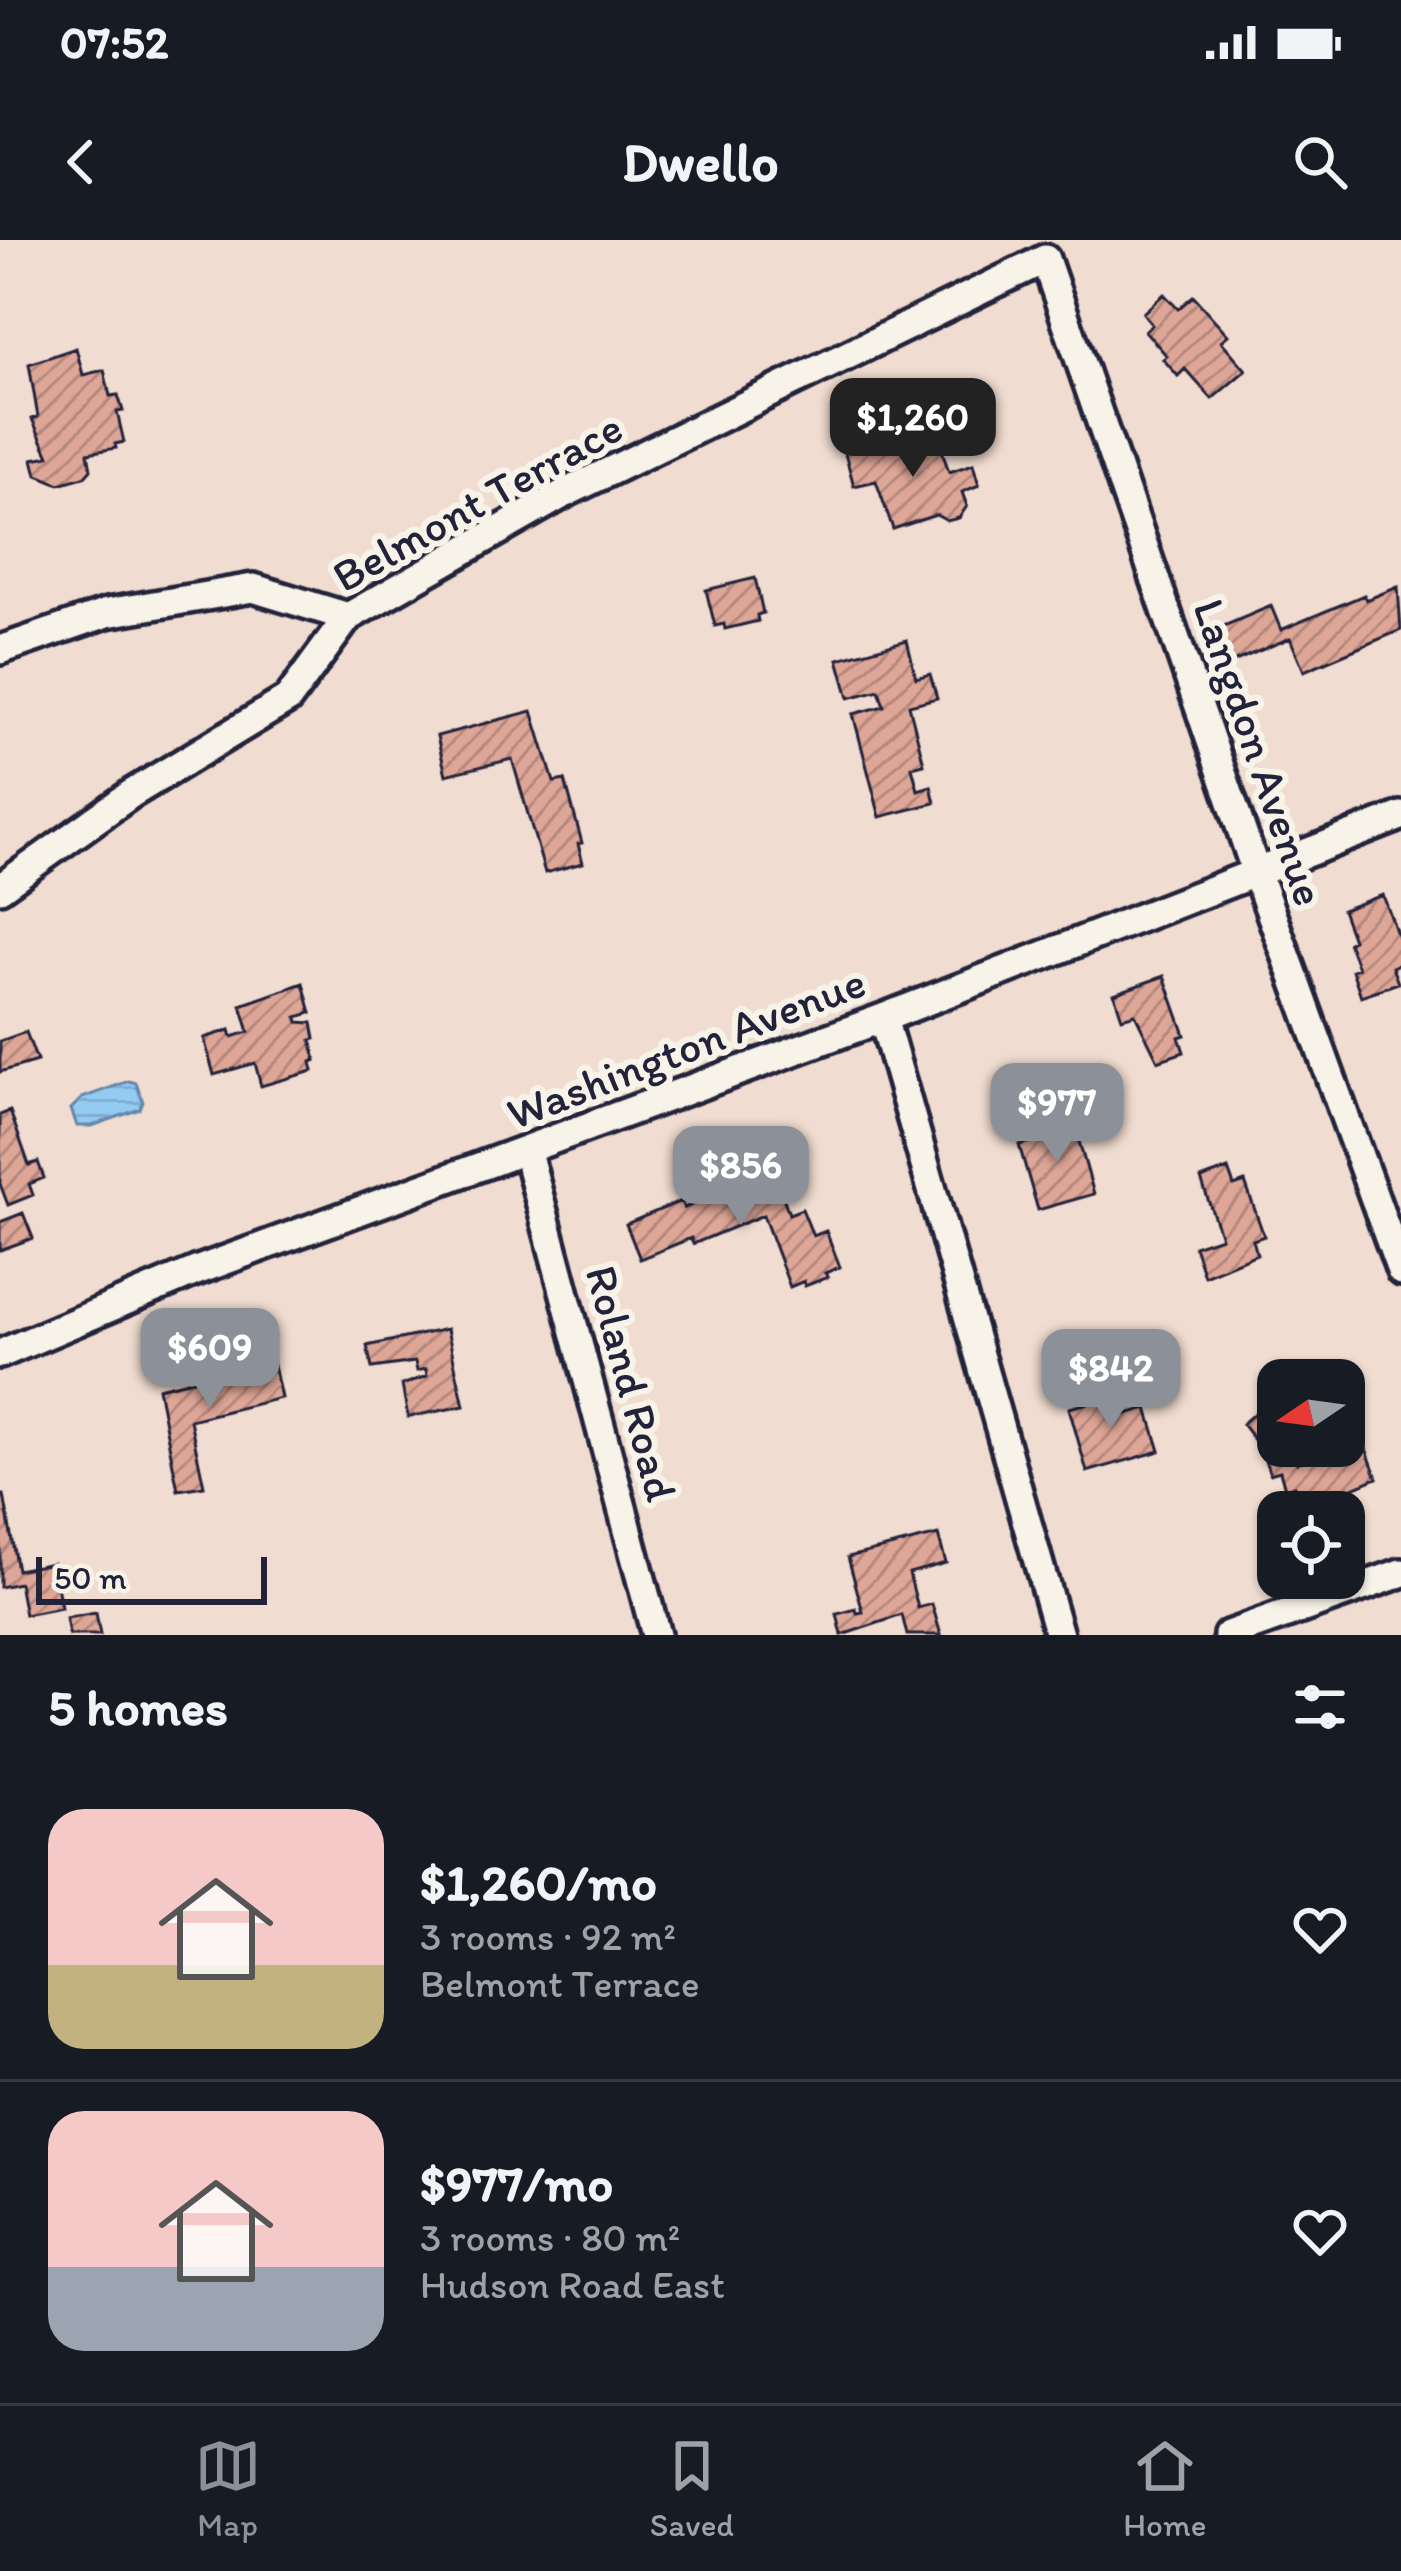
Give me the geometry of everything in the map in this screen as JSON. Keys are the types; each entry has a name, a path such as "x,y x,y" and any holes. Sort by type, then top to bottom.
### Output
{"street":[{"name":"Belmont Terrace","path":"0,888 130,794 288,699 348,617 565,493 1045,260"},
{"name":"Langdon Avenue","path":"1045,260 1256,872 1401,1271"},
{"path":"0,650 107,613 253,588 348,617"},
{"name":"Washington Avenue","path":"0,1354 196,1271 883,1018 1401,816"},
{"path":"883,1018 1059,1635"},
{"name":"Roland Road","path":"527,1152 656,1635"},
{"path":"1228,1635 1401,1573"}],"water":[{"path":"129,1081 136,1083 143,1102 140,1109 92,1126 77,1126 71,1109 82,1098"}],"building":[{"path":"1164,294 1178,309 1193,296 1228,335 1221,341 1246,370 1212,399 1185,369 1178,376 1145,331 1152,325 1143,313"},
{"path":"76,348 83,375 104,370 110,396 118,395 124,442 88,453 91,469 84,477 59,484 37,475 33,459 49,456 32,419 38,417 29,364"},
{"path":"937,435 949,472 973,464 979,485 962,492 967,506 959,518 947,521 936,515 893,529 876,481 854,486 844,450 875,442 877,450"},
{"path":"755,578 763,613 757,615 758,621 725,629 724,624 715,626 706,590"},
{"path":"1398,587 1401,630 1304,671 1290,638 1233,662 1219,628 1271,606 1281,630 1364,595 1366,600"},
{"path":"907,640 916,678 930,674 937,698 909,705 924,764 912,767 918,790 931,786 935,803 880,817 853,714 884,706 879,690 849,698 838,659"},
{"path":"532,711 554,782 565,780 582,843 578,844 583,863 545,873 512,759 446,775 437,736"},
{"path":"1383,895 1401,945 1401,963 1392,967 1398,983 1361,996 1352,970 1358,968 1348,942 1353,940 1342,910"},
{"path":"1164,976 1185,1035 1179,1037 1184,1052 1158,1061 1135,1014 1122,1018 1114,994"},
{"path":"303,983 311,1013 297,1017 298,1022 312,1023 313,1071 261,1086 255,1063 214,1075 204,1038 230,1030 232,1037 249,1032 241,1005"},
{"path":"26,1032 37,1061 0,1072 0,1041"},
{"path":"1070,1110 1094,1194 1038,1210 1019,1145 1055,1135 1049,1115"},
{"path":"10,1111 29,1165 38,1162 44,1178 29,1184 33,1195 8,1205 0,1184 0,1115"},
{"path":"1228,1169 1234,1186 1245,1182 1264,1236 1253,1240 1257,1254 1204,1276 1194,1246 1221,1237 1201,1179"},
{"path":"775,1174 789,1214 802,1209 813,1236 826,1231 840,1267 825,1273 828,1277 790,1287 763,1215 693,1244 691,1238 640,1259 626,1224 681,1201 684,1208 705,1200 702,1191 723,1183 727,1193"},
{"path":"23,1213 33,1238 0,1250 0,1222"},
{"path":"447,1329 464,1406 408,1417 402,1385 427,1376 426,1369 417,1371 415,1362 372,1368 367,1346"},
{"path":"273,1361 281,1398 190,1420 204,1486 178,1490 158,1388"},
{"path":"1111,1383 1120,1416 1147,1408 1160,1451 1087,1472 1069,1408 1092,1402 1089,1390"},
{"path":"1257,1411 1257,1444 1242,1424"},
{"path":"1365,1446 1377,1478 1346,1491 1295,1491 1294,1486 1285,1489 1280,1471 1270,1474 1267,1467 1365,1467"},
{"path":"4,1495 17,1570 53,1563 61,1608 25,1615 19,1583 0,1587 0,1496"},
{"path":"938,1535 946,1563 909,1573 918,1608 932,1604 941,1635 907,1635 902,1615 842,1635 837,1614 863,1612 848,1557"},
{"path":"96,1613 100,1635 69,1635 66,1618"}]}
